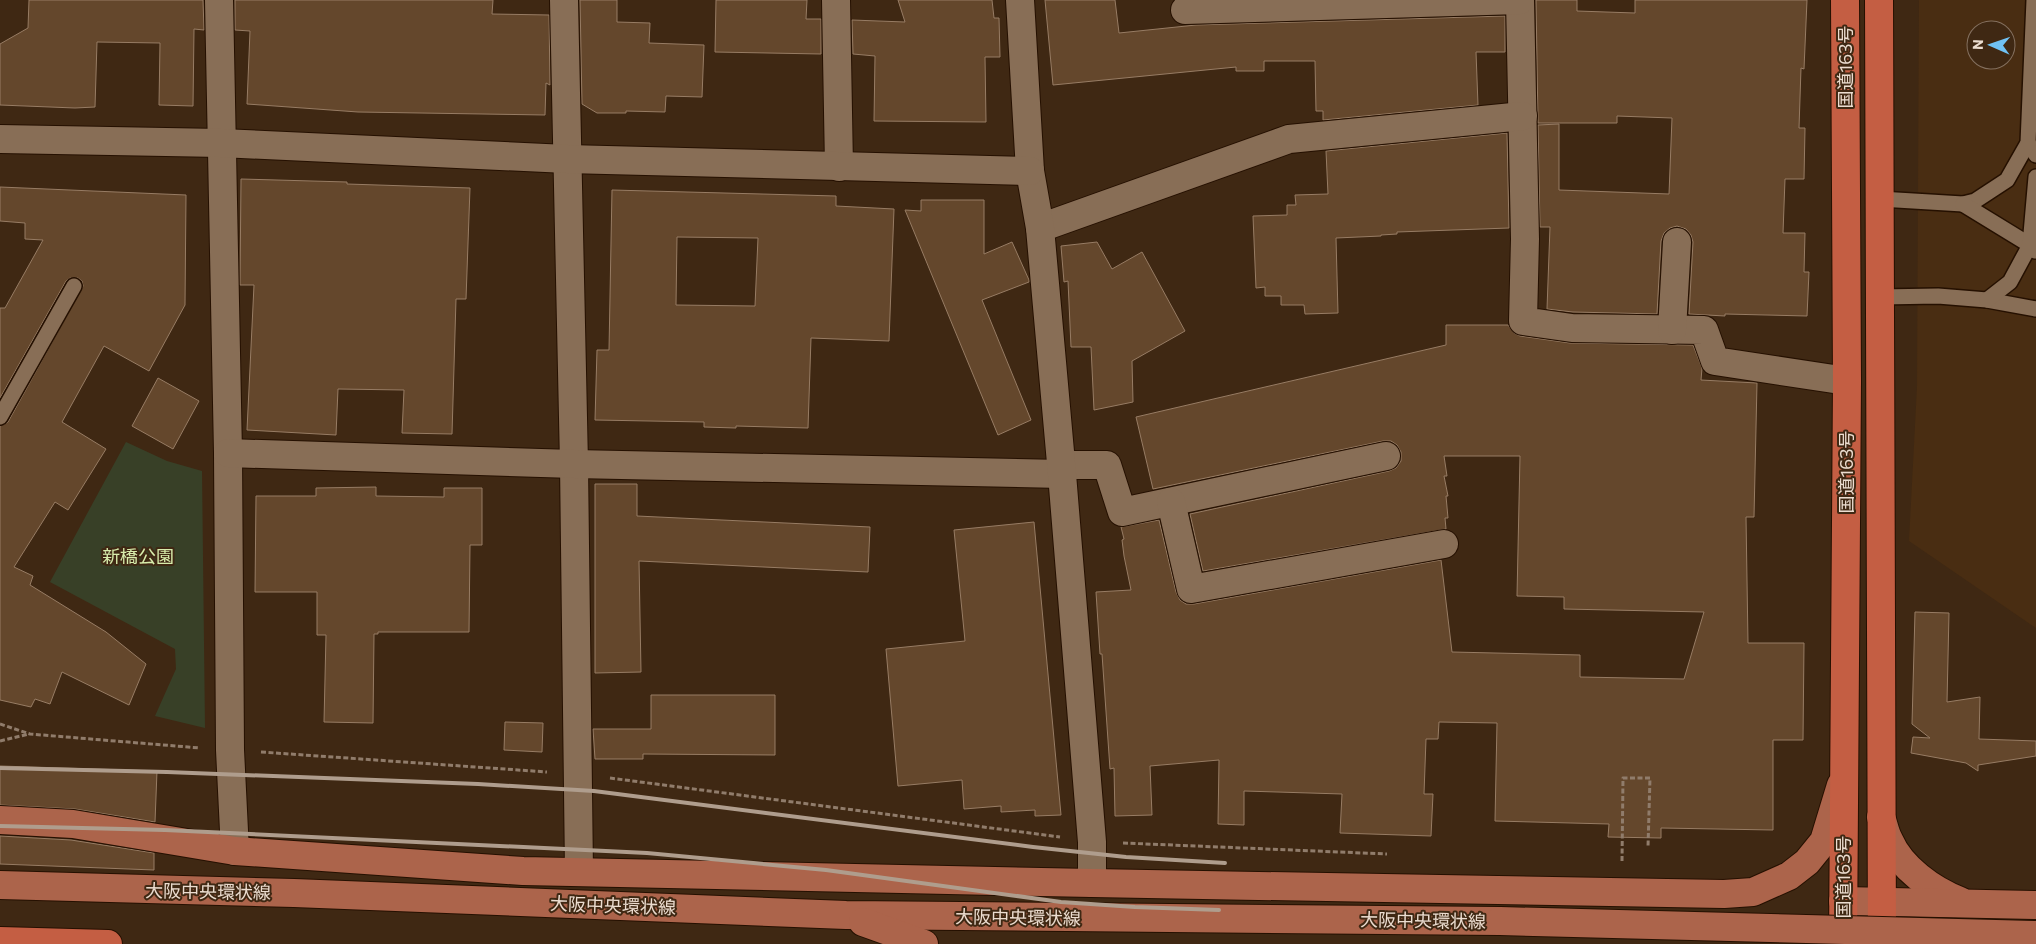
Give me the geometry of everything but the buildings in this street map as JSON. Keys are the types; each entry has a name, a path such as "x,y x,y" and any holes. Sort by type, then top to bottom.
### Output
{"highway":[{"name":"国道163号","path":"1843,944 1846,381 1845,0"},
{"name":"国道163号","path":"1880,0 1882,944"},
{"path":"0,941 108,944"}],"main road":[{"path":"0,820 74,824 235,851 523,871 1724,894 1753,892 1789,876 1807,862 1824,841 1843,778"},
{"path":"1881,816 1889,841 1904,863 1932,887 1946,896 1966,903"},
{"path":"294,893 523,871"},
{"path":"592,873 786,912"},
{"name":"大阪中央環状線","path":"1,886 294,893 846,915 1500,921 2036,935"},
{"path":"1843,901 2036,905"},
{"path":"846,915 924,944"}],"street":[{"path":"219,0 228,452 230,750 235,851"},
{"path":"564,0 574,464 578,774 592,873"},
{"path":"836,0 839,167"},
{"path":"1020,0 1030,171 1040,228 1062,470 1092,842 1092,883"},
{"path":"1185,10 1520,0 1525,239 1523,321 1572,328 1704,330 1715,361 1846,381"},
{"path":"1040,228 1290,138 1522,116"},
{"path":"0,139 221,143 567,159 1030,171"},
{"path":"1672,330 1677,242"},
{"path":"228,452 574,464 1062,470 1107,465 1122,512 1386,456"},
{"path":"1171,502 1191,589 1444,544"}],"lane":[{"path":"1880,200 1963,204 1975,201 2007,180 2032,149 2034,0"},
{"path":"1987,300 2010,282 2033,249 2036,177"},
{"path":"1963,204 2033,249"},
{"path":"0,417 74,286"},
{"path":"1880,297 1938,296 1987,300 2036,309"}],"path":[{"path":"0,724 30,734 578,774 1092,842 1396,855"},
{"path":"0,741 30,734"},
{"path":"1622,864 1623,778 1650,778 1648,847"}],"shaded area":[{"path":"1919,0 2036,0 2036,628 1909,541 1917,387"}],"green space":[{"name":"新橋公園","path":"126,442 167,461 202,471 205,728 155,716 176,669 175,649 50,582"}],"railway":[{"path":"0,768 167,772 478,784 594,791 1033,847 1126,857 1225,863"},
{"path":"0,826 165,830 647,853 826,870 1061,902 1219,910"}]}
